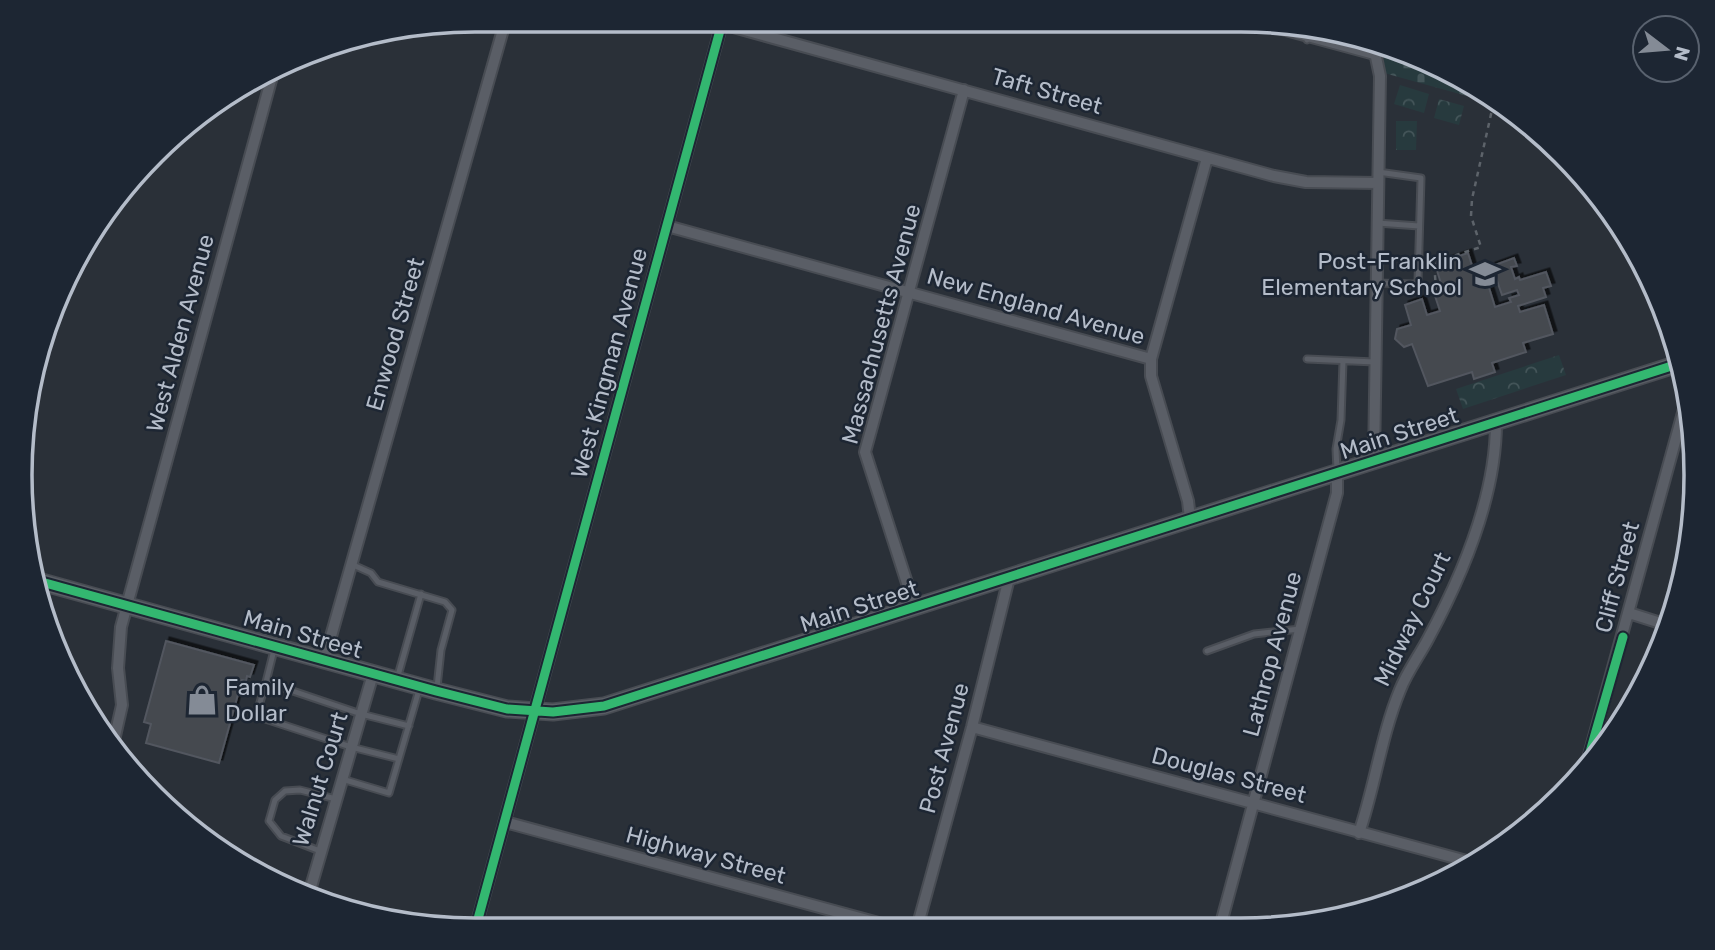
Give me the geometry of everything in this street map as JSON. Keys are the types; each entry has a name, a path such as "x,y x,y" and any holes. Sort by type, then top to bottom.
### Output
{"street":[{"name":"Enwood Street","path":"324,661 503,31"},
{"name":"West Kingman Avenue","path":"478,918 720,31"},
{"name":"Taft Street","path":"751,31 1275,176 1306,182 1378,177"},
{"path":"1374,461 1380,76 1376,57"},
{"name":"West Alden Avenue","path":"115,734 122,705 118,668 121,627 272,81"},
{"name":"Massachusetts Avenue","path":"915,608 865,452 964,90"},
{"path":"1190,518 1188,501 1151,376 1151,359 1207,158"},
{"name":"New England Avenue","path":"667,226 1151,359"},
{"name":"Main Street","path":"45,583 507,709 553,712 604,706 1670,367"},
{"name":"Midway Court","path":"1359,833 1400,689 1429,638 1472,543 1496,443 1496,422"},
{"name":"Cliff Street","path":"1592,745 1681,422"},
{"name":"Lathrop Avenue","path":"1222,918 1337,493 1337,473"},
{"name":"Post Avenue","path":"920,918 1009,579"},
{"path":"1629,613 1658,622"},
{"name":"Walnut Court","path":"311,887 373,674"},
{"name":"Douglas Street","path":"972,727 1461,860"},
{"name":"Highway Street","path":"505,822 860,918"}],"lane":[{"path":"1285,34 1376,57 1377,53"},
{"path":"1376,283 1417,283 1420,178 1378,177"},
{"path":"1377,223 1419,226"},
{"path":"1307,359 1375,362"},
{"path":"1337,473 1336,449 1341,420 1343,361"},
{"path":"351,564 371,573 378,582 445,602 452,610 436,691"},
{"path":"397,680 421,594"},
{"path":"1207,651 1254,634 1300,629"},
{"path":"275,647 256,716 351,747 399,759"},
{"path":"266,682 361,714 409,726"},
{"path":"342,779 389,793 420,687"},
{"path":"320,851 281,836 269,821 275,800 285,791 300,790 336,799"}],"path":[{"path":"1424,289 1436,289 1434,262 1481,247 1471,216 1472,199 1492,110"}],"green space":[{"path":"1384,55 1436,77 1467,94 1467,96 1384,73"},
{"path":"1400,85 1429,94 1424,113 1394,104"},
{"path":"1439,99 1464,106 1459,125 1434,118"},
{"path":"1396,121 1417,121 1416,150 1396,150"},
{"path":"1559,355 1566,375 1463,409 1456,389"}],"building":[{"path":"1468,253 1477,281 1486,278 1495,307 1511,302 1509,298 1519,295 1517,290 1502,295 1492,266 1514,258 1517,266 1511,267 1515,279 1519,277 1520,280 1546,272 1551,286 1543,288 1546,297 1518,306 1520,312 1544,305 1553,334 1523,343 1526,352 1492,363 1495,372 1474,379 1472,372 1428,386 1412,344 1404,347 1395,339 1397,329 1411,325 1405,305 1422,299 1427,315 1440,311 1434,293 1443,290 1435,264"},
{"path":"166,641 254,665 250,677 247,676 246,681 242,680 219,763 146,743 151,724 144,722"}],"cycle path":[{"path":"478,918 720,31"},
{"path":"45,583 507,709 553,712 604,706 1670,367"},
{"path":"1592,745 1623,637"}],"place":[{"name":"Post-Franklin Elementary School","path":"1485,274"},
{"name":"Family Dollar","path":"202,700"}]}
